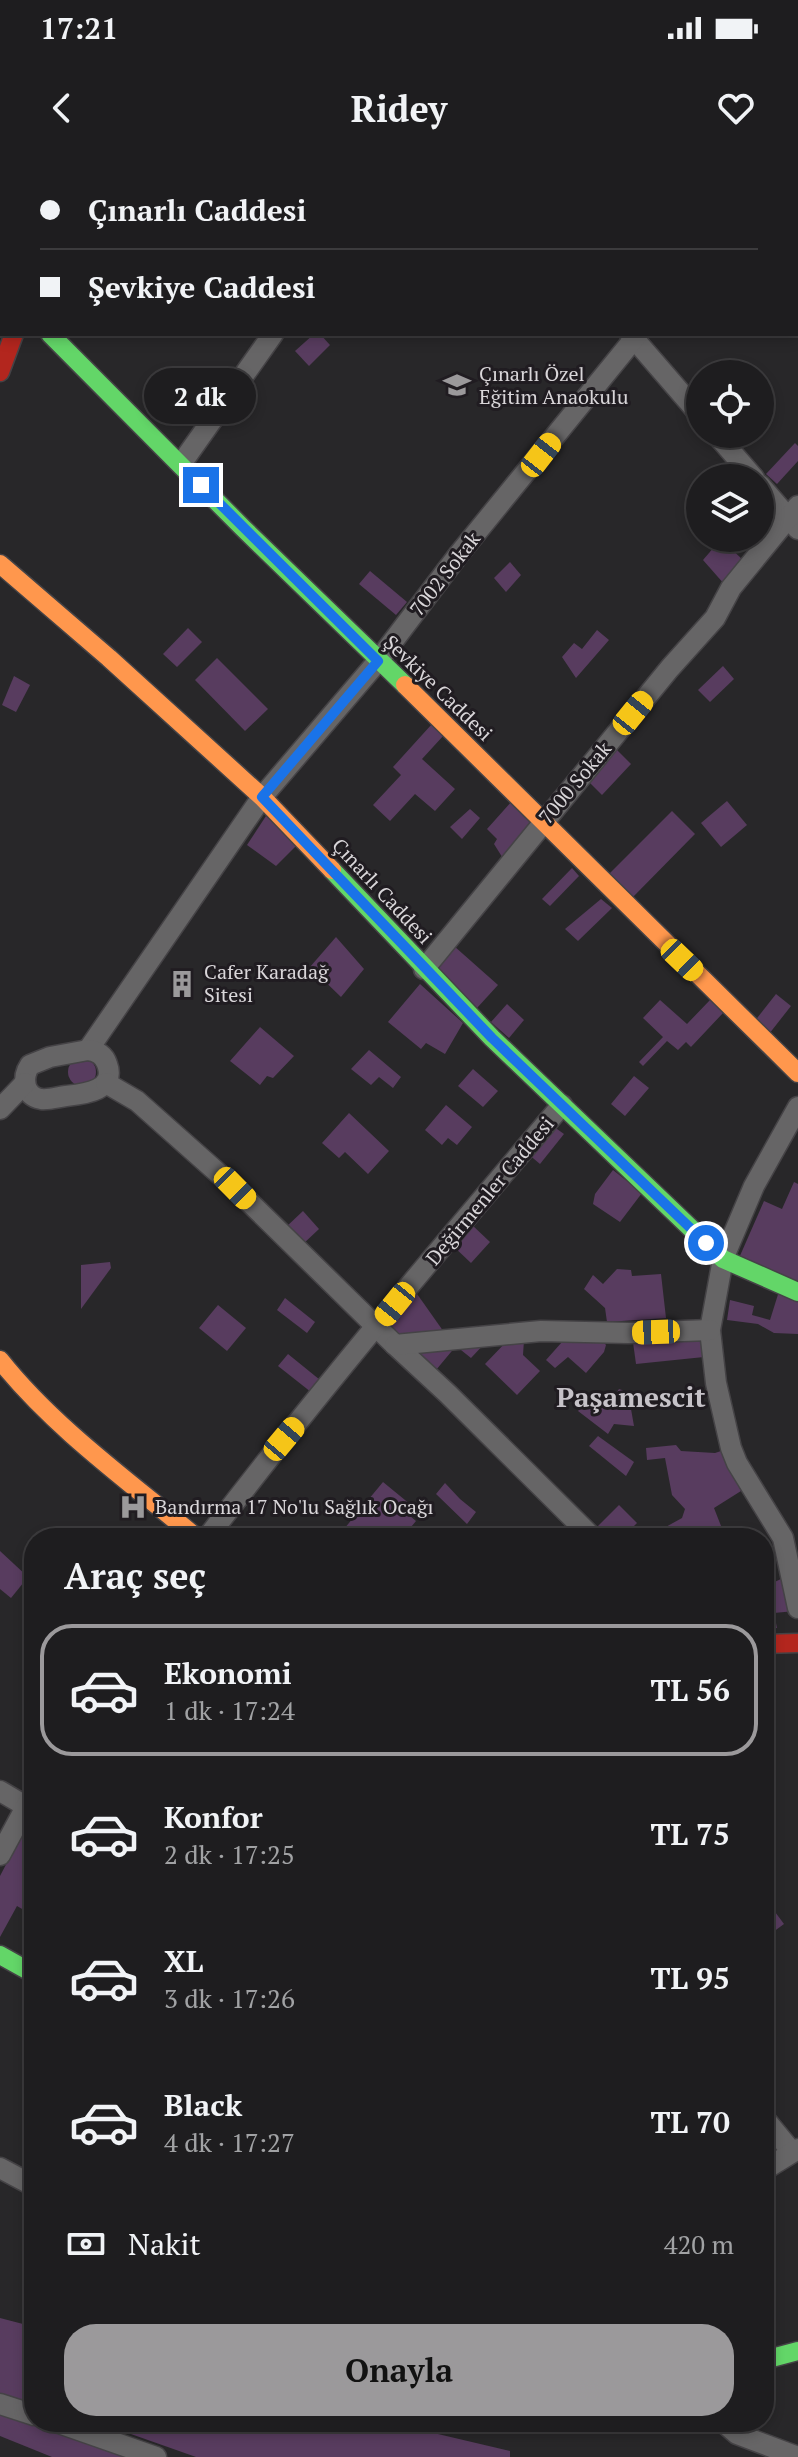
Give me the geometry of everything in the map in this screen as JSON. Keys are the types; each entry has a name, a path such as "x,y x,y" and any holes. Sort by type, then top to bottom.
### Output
{"street":[{"path":"0,372 13,336"},
{"name":"Şevkiye Caddesi","path":"52,336 798,1073"},
{"path":"181,464 272,336"},
{"name":"7002 Sokak","path":"88,1050 262,797 378,661 633,336"},
{"path":"635,336 686,398"},
{"path":"728,448 742,464"},
{"path":"774,498 795,518"},
{"name":"7000 Sokak","path":"424,969 543,820 715,618 725,597 795,518"},
{"name":"Çınarlı Caddesi","path":"0,564 262,797 424,969 723,1259 798,1292"},
{"path":"0,1109 25,1083 27,1070 36,1061 88,1050 96,1051 106,1061 106,1083 95,1092 43,1099 32,1095 25,1083"},
{"path":"106,1083 137,1101 165,1123 235,1188 583,1528"},
{"name":"Değirmenler Caddesi","path":"215,1528 265,1461 562,1105"},
{"path":"798,1107 754,1186 723,1259 710,1330 716,1383 731,1448 783,1538 798,1608"},
{"path":"395,1345 541,1331 629,1333 710,1330"},
{"path":"0,1360 18,1383 56,1420 185,1528"},
{"path":"774,1644 798,1643"},
{"path":"0,1791 24,1800"},
{"path":"0,1855 24,1815"},
{"path":"0,1955 24,1968"},
{"path":"774,2128 795,2150 774,2164"},
{"path":"0,2168 24,2181"},
{"path":"774,2357 798,2351"},
{"path":"0,2404 24,2412"},
{"path":"85,2432 156,2457"},
{"path":"735,2432 798,2457"}],"shaded area":[{"path":"312,336 322,336 330,345 309,366 295,351"},
{"path":"795,443 798,446 798,461 777,484 774,481 774,465"},
{"path":"710,552 735,552 745,562 725,585 703,560"},
{"path":"510,562 521,575 506,592 494,578"},
{"path":"370,571 407,602 396,615 359,584"},
{"path":"188,628 202,642 177,667 163,654"},
{"path":"597,630 609,640 576,678 562,657 574,643 582,649"},
{"path":"217,658 268,709 245,731 195,680"},
{"path":"723,666 734,679 710,702 698,690"},
{"path":"14,676 30,685 16,712 2,705"},
{"path":"432,724 444,735 422,759 455,789 435,811 415,794 390,821 373,805 401,775 393,767"},
{"path":"617,750 631,764 602,795 588,781"},
{"path":"727,801 747,825 721,847 701,823"},
{"path":"511,802 534,824 504,860 494,844 497,839 487,829"},
{"path":"470,809 480,818 462,839 450,827"},
{"path":"672,811 695,834 631,899 607,876"},
{"path":"266,816 296,846 276,866 247,845"},
{"path":"572,868 579,876 550,906 542,899"},
{"path":"601,899 612,908 578,941 565,929"},
{"path":"336,937 364,969 341,997 310,967"},
{"path":"454,946 498,985 477,1008 433,968"},
{"path":"420,984 463,1023 445,1054 426,1043 421,1049 388,1022"},
{"path":"776,994 791,1006 769,1034 754,1022"},
{"path":"660,1000 687,1024 710,1000 723,1013 691,1047 686,1042 678,1050 667,1041 643,1066 639,1062 663,1037 643,1018"},
{"path":"507,1004 524,1020 509,1038 491,1022"},
{"path":"260,1027 294,1056 273,1078 267,1076 260,1085 230,1061"},
{"path":"369,1050 401,1077 393,1088 379,1077 371,1085 351,1069"},
{"path":"82,1058 92,1062 96,1072 92,1082 82,1086 72,1082 68,1072 72,1062"},
{"path":"473,1069 498,1091 483,1107 458,1086"},
{"path":"634,1076 649,1088 625,1116 611,1104"},
{"path":"446,1105 472,1127 457,1145 448,1138 442,1145 425,1130"},
{"path":"349,1113 389,1151 368,1174 345,1152 339,1158 322,1143"},
{"path":"550,1124 564,1134 540,1164 527,1153"},
{"path":"613,1170 642,1193 620,1222 593,1204 595,1194"},
{"path":"794,1182 798,1184 798,1282 739,1258 764,1201 782,1209"},
{"path":"303,1211 319,1229 302,1245 285,1228"},
{"path":"471,1224 490,1242 471,1263 452,1245"},
{"path":"110,1262 111,1268 81,1309 81,1265"},
{"path":"617,1269 631,1270 632,1276 661,1274 666,1318 607,1322 605,1308 584,1289 593,1275 603,1284"},
{"path":"780,1288 798,1295 798,1334 774,1333 758,1324 727,1320 730,1300 754,1306 752,1315 770,1320"},
{"path":"415,1291 446,1335 401,1341 382,1325"},
{"path":"285,1298 315,1322 307,1333 277,1310"},
{"path":"218,1305 246,1328 227,1351 199,1328"},
{"path":"702,1333 704,1357 636,1364 632,1335"},
{"path":"597,1335 606,1345 604,1352 586,1373 568,1357 555,1368 546,1360 563,1337"},
{"path":"524,1340 523,1355 540,1371 517,1395 485,1364 507,1341"},
{"path":"486,1342 471,1358 456,1346 436,1370 408,1347"},
{"path":"288,1354 325,1384 316,1396 278,1366"},
{"path":"619,1389 628,1392 634,1426 614,1424 608,1434 578,1411 592,1395 608,1406"},
{"path":"598,1436 634,1462 626,1476 589,1446"},
{"path":"676,1445 681,1451 721,1451 741,1491 714,1508 722,1528 664,1528 682,1518 685,1509 672,1495 665,1458 647,1460 646,1448"},
{"path":"383,1482 416,1509 410,1516 416,1521 410,1528 345,1528"},
{"path":"445,1483 476,1512 467,1524 436,1494"},
{"path":"619,1505 637,1523 632,1528 596,1528"},
{"path":"0,1551 24,1573 24,1582 11,1598 0,1589"},
{"path":"783,1578 795,1611 774,1613 774,1582"},
{"path":"24,1832 24,1910 17,1906 0,1937 0,1876"},
{"path":"774,1910 784,1924 774,1931"},
{"path":"0,2318 23,2324 24,2321 24,2406 0,2400"},
{"path":"0,2415 24,2421 24,2432 72,2432 149,2457 52,2457 0,2436"},
{"path":"125,2432 429,2432 510,2451 510,2457 196,2457"}],"traffic: fast":[{"path":"52,336 405,685"},
{"path":"332,870 492,1038 723,1259 798,1292"},
{"path":"0,1955 24,1968"},
{"path":"774,2357 798,2351"}],"traffic: slow":[{"path":"0,564 262,797 332,870"},
{"path":"405,685 798,1073"},
{"path":"0,1360 68,1431 185,1528"}],"traffic: jam":[{"path":"0,372 13,336"},
{"path":"774,1644 798,1643"}],"place":[{"name":"Çınarlı Özel Eğitim Anaokulu","path":"457,385"},
{"name":"Cafer Karadağ Sitesi","path":"182,984"},
{"name":"Bandırma 17 No'lu Sağlık Ocağı","path":"133,1507"}],"district":[{"name":"Paşamescit","path":"631,1397"}],"route":[{"path":"201,485 378,661 262,797 492,1038 706,1243"}]}
